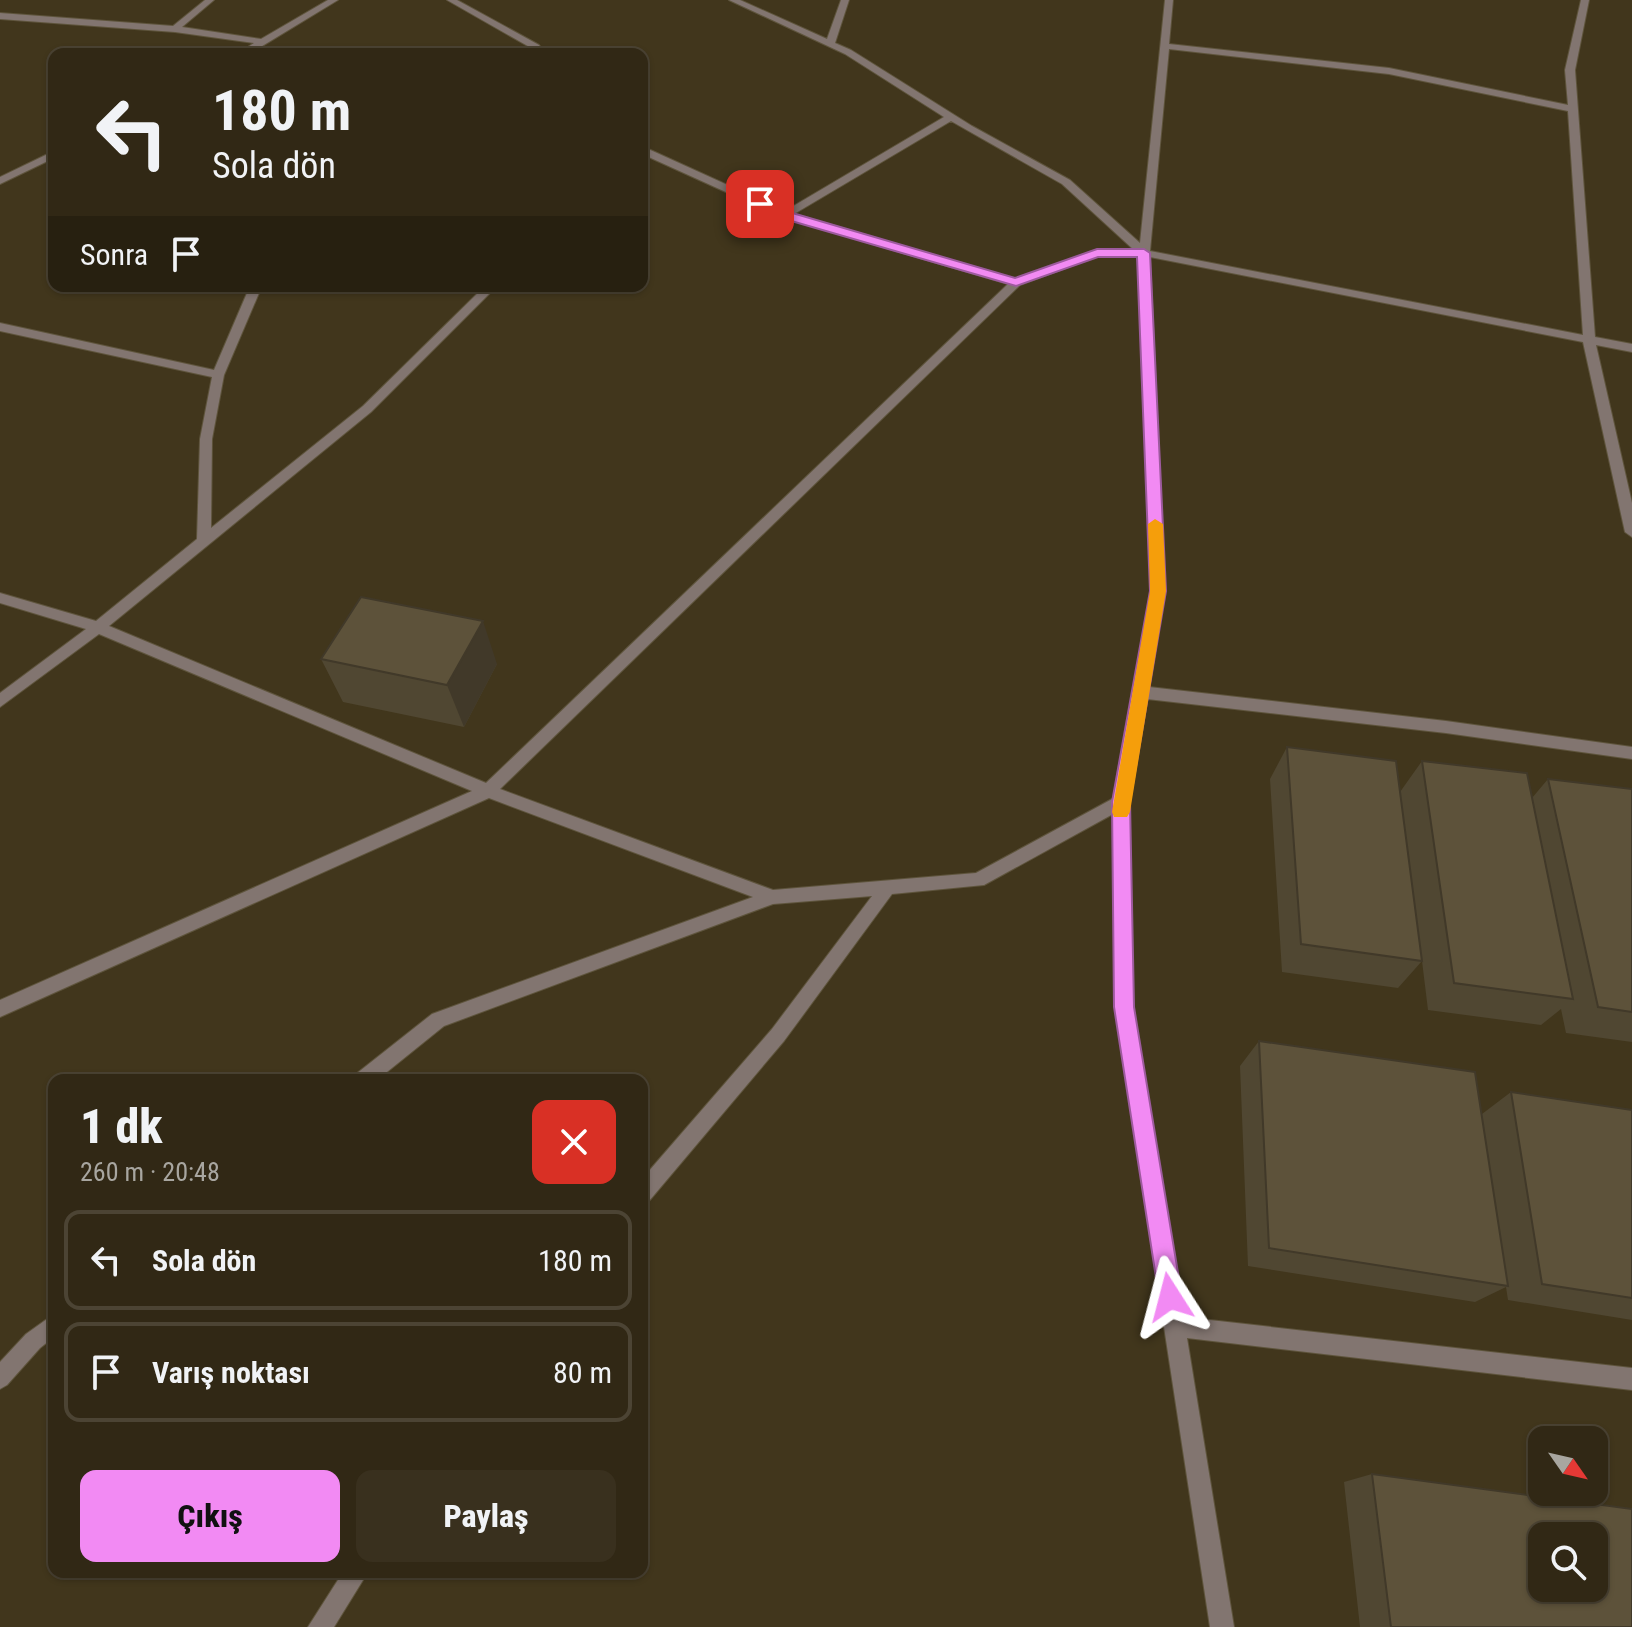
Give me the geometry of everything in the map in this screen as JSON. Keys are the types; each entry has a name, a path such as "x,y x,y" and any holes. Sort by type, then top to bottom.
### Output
{"street":[{"path":"175,29 210,0"},
{"path":"253,48 334,0"},
{"path":"451,0 537,48"},
{"path":"733,0 830,44 1066,182 1144,253"},
{"path":"830,44 845,0"},
{"path":"1169,0 1144,253 1158,591 1121,802 1124,1007 1222,1627"},
{"path":"1585,0 1570,70 1589,341 1632,532"},
{"path":"0,16 175,29 264,42"},
{"path":"1165,46 1401,73 1573,109"},
{"path":"785,215 952,116"},
{"path":"648,156 654,162 785,215 1016,283"},
{"path":"0,181 48,159"},
{"path":"0,1009 488,791 1016,283 1097,253 1144,253 1632,348"},
{"path":"204,541 206,439 218,375 253,292"},
{"path":"0,701 98,627 367,409 485,292"},
{"path":"0,327 218,375"},
{"path":"0,598 98,627 488,791 773,897"},
{"path":"1140,692 1446,727 1632,753"},
{"path":"370,1074 438,1020 773,897 978,880 1121,802"},
{"path":"648,1187 778,1035 888,887"},
{"path":"1175,1326 1632,1379"},
{"path":"0,1378 48,1329"},
{"path":"320,1627 353,1578"}],"building":[{"path":"361,597 483,621 447,685 321,659"},
{"path":"1287,747 1396,761 1422,961 1301,944"},
{"path":"1422,761 1527,773 1573,999 1454,983"},
{"path":"1548,779 1632,789 1632,1012 1598,1007"},
{"path":"1259,1041 1475,1072 1508,1286 1269,1248"},
{"path":"1511,1092 1632,1110 1632,1298 1542,1284"},
{"path":"1372,1474 1528,1495 1528,1506 1608,1506 1632,1509 1632,1627 1391,1627"}],"slow traffic":[{"path":"1121,812 1158,591 1155,524"}],"route":[{"path":"760,204 785,215 1016,283 1097,253 1144,253 1158,591 1121,802 1124,1007 1170,1297"}]}
